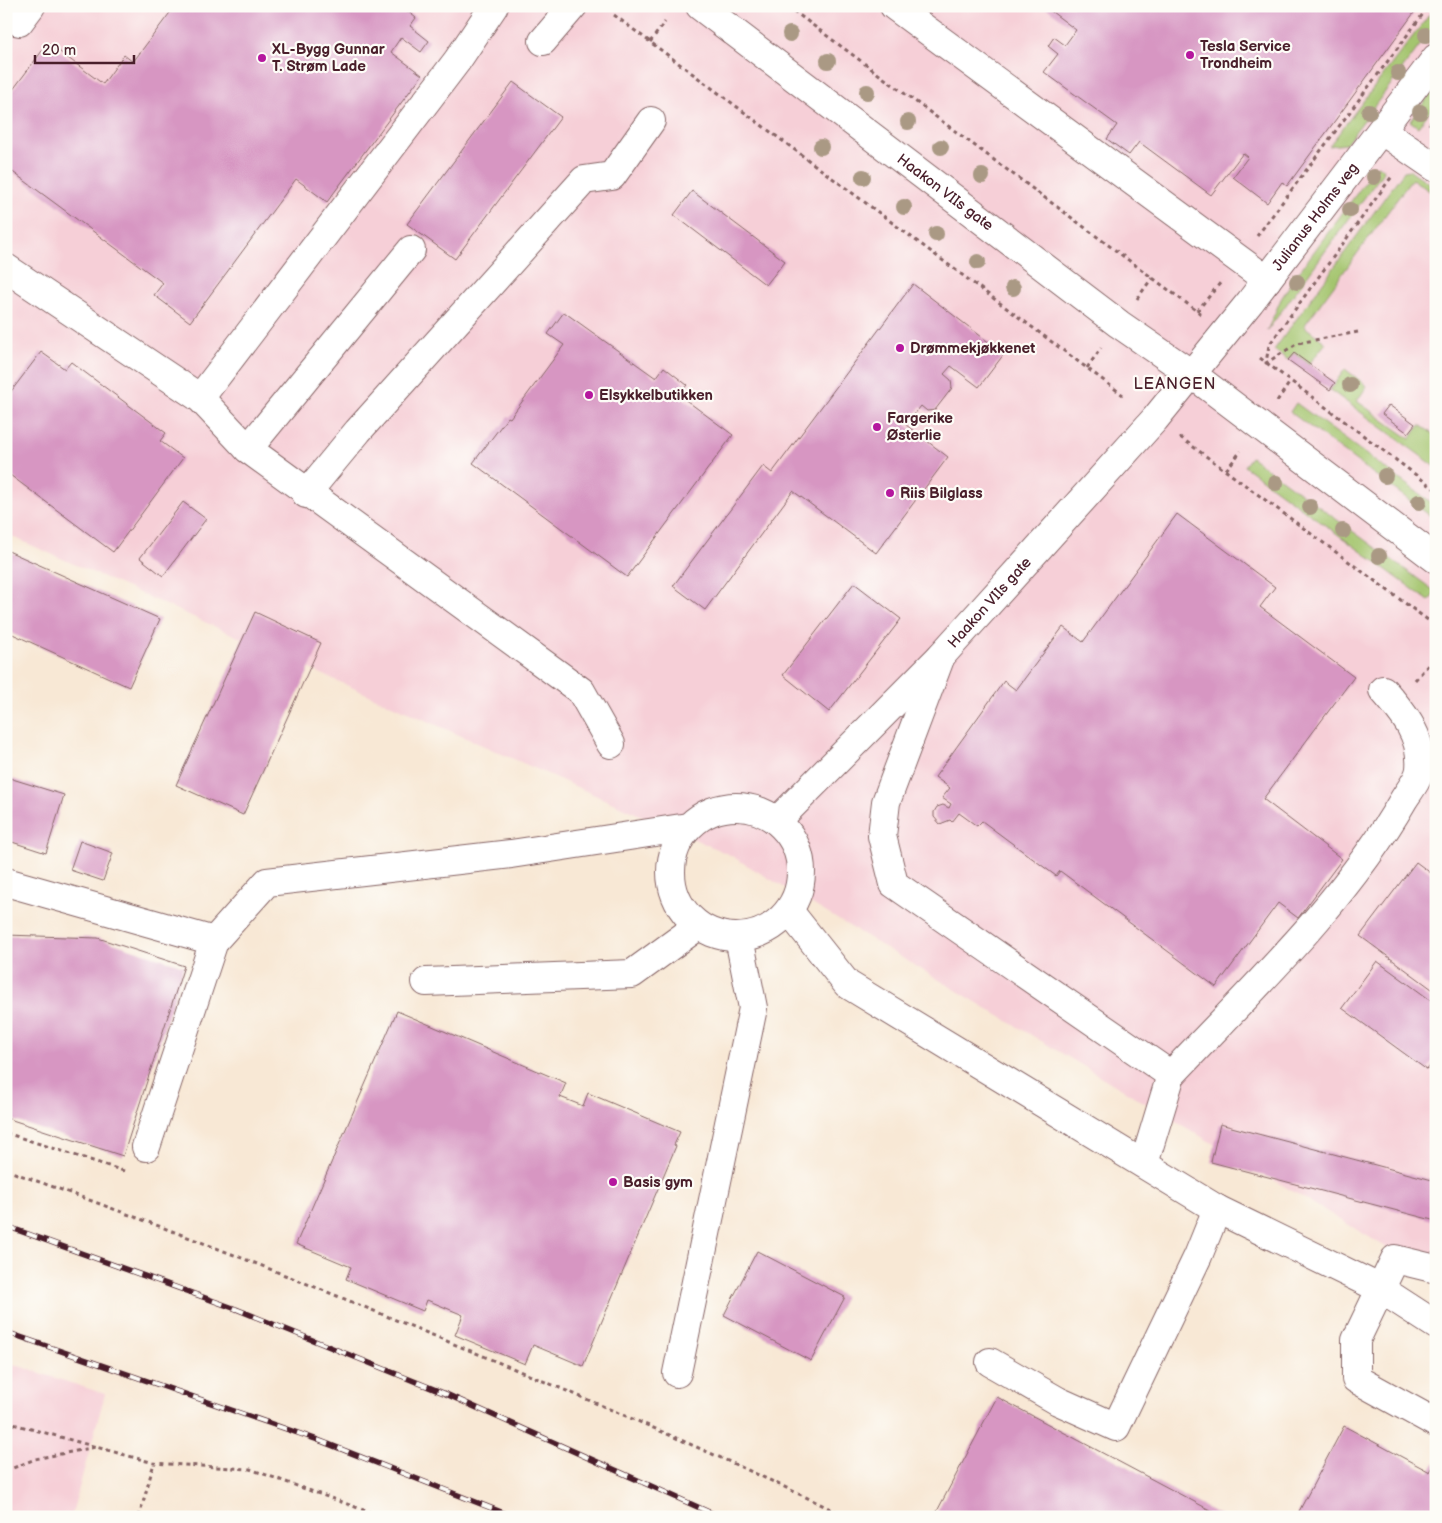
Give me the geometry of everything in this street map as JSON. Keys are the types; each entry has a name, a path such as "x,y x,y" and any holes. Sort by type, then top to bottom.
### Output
{"street":[{"path":"200,398 457,62 494,6"},
{"path":"543,41 573,6"},
{"name":"Haakon VIIs gate","path":"700,6 1119,324 1193,376 1436,559"},
{"path":"894,6 1267,280"},
{"name":"Julianus Holms veg","path":"1193,376 1436,58"},
{"path":"306,494 358,431 584,180 612,176 651,121"},
{"path":"1382,131 1435,167"},
{"path":"248,449 411,250"},
{"path":"6,268 200,398 248,449 306,494 580,691 611,744"},
{"name":"Haakon VIIs gate","path":"776,821 941,656 1193,376"},
{"path":"941,656 886,802 882,836 894,884 1171,1075"},
{"path":"1144,1164 1171,1075 1320,916 1388,826 1420,772 1419,742 1406,715 1383,690"},
{"path":"741,807 760,811 776,821 790,835 799,853 802,873 798,892 790,910 776,925 758,934 738,938 717,935 698,926 682,910 673,890 670,868 676,846 688,827 703,815 721,809 741,807"},
{"path":"146,1147 214,941 266,882 511,854 688,827"},
{"path":"6,882 214,941"},
{"path":"790,910 847,984 1217,1209 1379,1288 1436,1325"},
{"path":"426,982 632,974 698,926"},
{"path":"677,1373 753,1008 738,938"},
{"path":"990,1362 1058,1401 1116,1427 1198,1256 1217,1209"},
{"path":"1436,1269 1395,1258 1379,1288 1356,1340 1356,1379 1436,1423"}],"path":[{"path":"787,6 1202,315"},
{"path":"1197,312 1239,261 1429,6"},
{"path":"614,16 1123,395"},
{"path":"650,42 665,22"},
{"path":"1266,363 1269,345 1436,116"},
{"path":"1137,299 1152,278"},
{"path":"1266,363 1298,343 1358,332"},
{"path":"1087,368 1103,345"},
{"path":"1260,358 1436,490"},
{"path":"1277,401 1290,382"},
{"path":"1179,436 1436,626"},
{"path":"1226,470 1242,449"},
{"path":"6,1133 126,1172 137,1167 146,1147"},
{"path":"6,1170 142,1219 272,1269 604,1405 774,1481 846,1517"},
{"path":"6,1422 154,1463 250,1469 383,1517"},
{"path":"6,1471 35,1459 97,1447"},
{"path":"139,1517 154,1463"}],"shaded area":[{"path":"6,6 1436,6 1436,1277 730,855 6,534"},
{"path":"6,1362 105,1394 71,1517 6,1517"}],"green space":[{"path":"1436,6 1436,24 1346,144 1329,146"},
{"path":"1436,86 1436,103 1418,127 1410,121"},
{"path":"1377,166 1383,168 1384,171 1267,331 1281,299 1293,280"},
{"path":"1410,170 1429,183 1431,192 1412,179 1304,326 1326,343 1309,364 1294,353 1288,360 1274,350 1404,171"},
{"path":"1345,369 1367,386 1357,401 1410,439 1420,425 1436,436 1436,467 1330,390"},
{"path":"1296,403 1436,506 1436,520 1290,412"},
{"path":"1251,457 1436,592 1429,601 1244,466"}],"building":[{"path":"175,6 401,6 416,18 410,26 429,41 421,52 401,37 391,52 422,75 327,202 296,179 190,322 154,295 163,283 6,167 6,99 48,43 103,84 124,55 133,62"},
{"path":"1044,6 1419,6 1287,186 1282,182 1267,203 1233,177 1248,157 1243,153 1211,195 1139,142 1129,155 1107,139 1117,125 1044,72 1058,54 1048,46 1054,37 1065,45 1076,30"},
{"path":"513,82 561,117 455,259 407,224"},
{"path":"692,191 785,261 766,285 674,215"},
{"path":"913,284 1004,354 979,387 951,366 944,374 951,380 952,388 935,410 927,411 921,406 906,425 948,457 876,553 793,491 705,610 673,586 763,466 772,473"},
{"path":"564,312 656,378 664,367 687,385 679,395 733,435 627,577 473,463 508,417 510,418 564,345 548,334"},
{"path":"41,352 65,369 71,362 166,433 160,441 183,458 113,552 6,472 6,398"},
{"path":"1294,353 1335,383 1330,390 1288,360"},
{"path":"1389,405 1415,424 1408,433 1382,414"},
{"path":"183,502 206,519 163,576 140,558"},
{"path":"1177,514 1275,587 1260,607 1354,677 1263,799 1342,859 1298,918 1278,903 1216,987 1060,871 1056,876 982,821 977,826 959,813 952,822 950,820 940,824 934,817 937,807 943,805 949,808 951,804 942,798 950,788 935,777 1004,681 1016,690 1063,627 1083,642"},
{"path":"6,550 160,619 129,687 6,631"},
{"path":"854,583 901,619 829,712 783,675"},
{"path":"255,612 321,643 243,815 176,785"},
{"path":"6,777 64,795 46,853 6,840"},
{"path":"80,841 113,853 103,881 70,870"},
{"path":"1416,862 1436,877 1436,992 1360,936"},
{"path":"6,935 98,938 184,966 123,1156 6,1118"},
{"path":"1377,961 1436,1004 1436,1057 1427,1070 1342,1008"},
{"path":"397,1011 566,1083 560,1097 583,1106 588,1093 680,1132 674,1145 676,1146 583,1366 533,1345 525,1364 455,1335 463,1315 427,1300 423,1311 346,1279 351,1267 296,1244"},
{"path":"1220,1124 1436,1181 1436,1221 1211,1162"},
{"path":"757,1251 845,1297 811,1361 724,1315"},
{"path":"997,1397 1223,1517 934,1517"},
{"path":"1344,1426 1430,1472 1436,1461 1436,1517 1296,1517"}],"railway":[{"path":"6,1226 236,1309 446,1394 720,1517"},
{"path":"6,1332 318,1440 514,1517"}],"place":[{"name":"Tesla Service Trondheim","path":"1190,55"},
{"name":"XL-Bygg Gunnar T. Strøm Lade","path":"262,58"},
{"name":"Drømmekjøkkenet","path":"900,348"},
{"name":"Elsykkelbutikken","path":"589,395"},
{"name":"Fargerike Østerlie","path":"877,427"},
{"name":"Riis Bilglass","path":"890,493"},
{"name":"Basis gym","path":"613,1182"}],"district":[{"name":"LEANGEN","path":"1175,383"}]}
